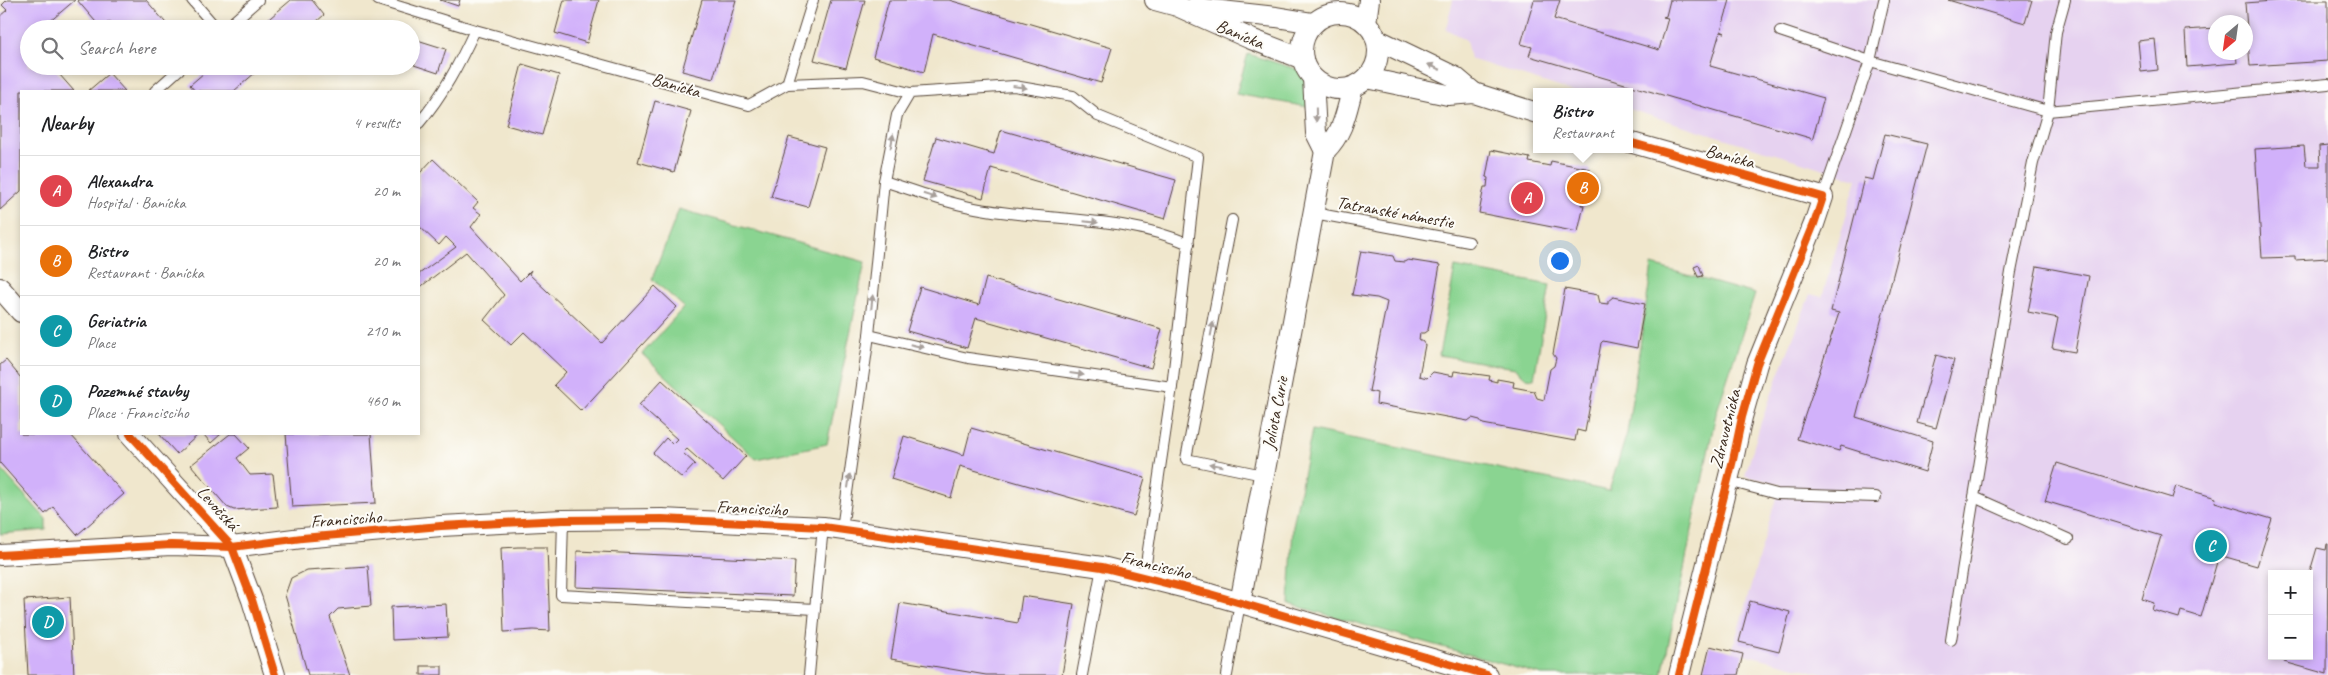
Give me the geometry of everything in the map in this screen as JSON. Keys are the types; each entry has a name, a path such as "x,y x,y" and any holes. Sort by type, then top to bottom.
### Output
{"street":[{"name":"Banícka","path":"1155,0 1177,6 1276,17 1326,13"},
{"path":"1360,82 1377,60 1371,31 1369,0"},
{"name":"Banícka","path":"1177,6 1250,39 1303,60"},
{"path":"1474,93 1455,77 1394,49 1348,14 1326,13 1304,39 1303,60 1306,70 1313,78 1332,88 1342,89 1360,82 1448,95 1474,93 1533,112"},
{"path":"1313,78 1316,132 1325,151"},
{"name":"Joliota Curie","path":"1240,603 1325,151 1336,139 1360,82"},
{"name":"Banícka","path":"1633,143 1822,197"},
{"name":"Zdravotnícka","path":"1679,675 1728,481 1742,417 1758,364 1814,224 1822,197"},
{"path":"0,288 20,311"},
{"name":"Levočská","path":"131,435 232,547 252,600 275,675"},
{"name":"Francisciho","path":"0,555 171,545 232,547 302,538 441,526 564,520 662,519 823,526 1102,567 1240,603 1487,675"}],"lane":[{"path":"192,0 209,20"},
{"path":"235,20 258,0"},
{"name":"Banícka","path":"378,0 474,30 749,106 788,84"},
{"path":"813,0 788,84 863,81 910,93 1014,86 1073,96 1098,116 1198,157 1172,387 1144,577"},
{"path":"1822,197 1870,60 1884,0"},
{"path":"1952,640 1994,365 2025,198 2048,111 2056,32 2065,0"},
{"path":"420,121 434,104 458,67 474,30"},
{"path":"1780,31 1870,60 2048,111 2328,84"},
{"path":"156,90 173,75"},
{"path":"842,529 869,335 884,181 897,115 910,93"},
{"path":"884,181 940,199 986,210 1135,227 1165,233 1189,244"},
{"name":"Tatranské námestie","path":"1314,213 1470,242"},
{"path":"1232,220 1186,460 1263,475"},
{"path":"869,335 968,358 1172,387"},
{"path":"1728,481 1777,494 1876,497"},
{"path":"1974,497 2068,539"},
{"path":"564,520 561,595 815,609"},
{"path":"809,675 823,526"},
{"path":"1082,675 1102,567"},
{"name":"Joliota Curie","path":"1227,675 1240,603"}],"shaded area":[{"path":"1453,0 2328,0 2328,670 2324,675 1828,675 1732,651 1780,484 1745,476 1761,422 1810,294 1822,297 1857,179 1633,110 1633,88 1562,88 1470,59 1466,40 1446,29"}],"green space":[{"path":"1248,54 1303,71 1312,84 1308,107 1236,94"},
{"path":"679,209 865,262 827,444 756,459 642,354 684,307 652,279"},
{"path":"1652,265 1755,294 1716,414 1662,675 1542,675 1289,604 1293,526 1312,430 1609,491 1627,433"},
{"path":"1455,267 1550,285 1534,379 1526,378 1515,368 1439,355"},
{"path":"0,468 46,519 46,530 0,534"}],"building":[{"path":"7,0 75,0 52,20 20,20 20,75 60,75 73,90 20,90 20,192 0,210 0,16 7,10 2,5"},
{"path":"77,0 146,0 163,20 94,20"},
{"path":"291,0 312,0 324,15 318,20 268,20"},
{"path":"440,0 460,0 458,6"},
{"path":"564,0 599,0 587,43 555,33"},
{"path":"702,0 736,0 713,79 682,71"},
{"path":"831,0 865,0 846,68 814,60"},
{"path":"889,0 949,0 1112,48 1101,83 933,34 924,72 873,57"},
{"path":"1534,0 1560,0 1554,19 1659,50 1668,18 1663,17 1666,16 1670,0 1730,0 1721,31 1725,33 1720,32 1710,66 1824,98 1812,141 1810,138 1529,56 1532,47 1521,44"},
{"path":"1948,0 2032,0 2025,23"},
{"path":"2328,0 2328,61 2250,66 2250,60 2253,60 2253,15 2246,15 2245,3"},
{"path":"2208,29 2208,60 2237,60 2237,63 2187,67 2185,30"},
{"path":"2155,39 2158,70 2141,72 2138,41"},
{"path":"420,41 446,49 438,73 420,67"},
{"path":"522,64 559,75 542,135 506,125"},
{"path":"107,75 111,75 124,90 89,90"},
{"path":"202,75 253,75 235,90 194,90 190,85"},
{"path":"655,101 691,111 674,172 638,162"},
{"path":"1001,130 1176,180 1165,219 991,168 983,198 923,181 936,137 994,154"},
{"path":"1885,134 1927,144 1856,417 1933,441 1925,472 1841,446 1839,451 1797,439 1839,313 1831,311 1864,178 1873,180"},
{"path":"789,137 825,147 808,207 771,197"},
{"path":"2328,145 2328,258 2295,260 2295,257 2262,258 2255,149 2304,146 2306,166 2320,166 2319,146"},
{"path":"1491,150 1530,158 1529,162 1550,166 1551,161 1590,169 1585,196 1583,195 1581,205 1584,205 1578,232 1479,213 1484,187 1487,187 1488,178 1486,177"},
{"path":"433,159 478,202 473,208 481,214 471,227 520,281 531,270 529,274 602,343 655,286 677,307 581,411 554,385 566,372 524,332 511,345 484,320 504,295 466,252 420,287 420,273 456,247 446,237 439,245 420,227 420,173"},
{"path":"1361,251 1393,256 1395,261 1404,262 1408,260 1440,265 1428,330 1420,333 1419,341 1422,341 1425,345 1419,376 1427,378 1433,372 1453,376 1454,371 1490,376 1489,380 1497,382 1497,379 1514,382 1513,387 1534,391 1537,398 1544,400 1550,369 1554,366 1556,358 1553,354 1565,289 1598,295 1600,303 1608,304 1608,301 1613,297 1645,304 1637,348 1603,341 1601,343 1585,432 1577,430 1575,441 1483,424 1480,420 1472,418 1468,421 1376,404 1377,393 1369,391 1387,302 1377,298 1352,295"},
{"path":"1699,265 1703,276 1698,277 1694,267"},
{"path":"2037,266 2089,276 2075,352 2052,348 2058,318 2028,312"},
{"path":"986,278 1162,329 1151,368 976,318 967,348 907,331 920,287 979,305"},
{"path":"1936,355 1954,360 1936,428 1917,423"},
{"path":"6,360 20,377 20,435 71,435 124,494 77,535 53,507 45,514 0,463 0,365"},
{"path":"662,380 746,456 723,481 687,449 683,453 695,464 682,478 653,453 666,438 672,444 677,439 639,405"},
{"path":"971,428 1145,478 1134,516 960,466 951,498 891,479 904,436 964,455"},
{"path":"160,435 198,435 177,454"},
{"path":"204,435 220,435 211,443"},
{"path":"229,435 237,435 249,448 237,458 250,475 273,474 277,507 234,510 227,507 191,465"},
{"path":"286,435 371,435 376,503 292,507"},
{"path":"2057,463 2172,498 2176,486 2216,498 2215,502 2272,519 2257,566 2219,555 2201,617 2181,611 2179,618 2152,610 2154,603 2142,599 2161,536 2045,501"},
{"path":"2328,544 2327,674 2284,662 2285,660 2313,660 2313,570 2310,570 2317,548 2326,550"},
{"path":"547,547 550,631 504,632 501,548"},
{"path":"577,551 795,561 793,596 576,587"},
{"path":"368,566 371,606 338,609 330,617 350,675 308,675 285,595 291,578 307,570"},
{"path":"1022,596 1074,604 1062,675 986,675 891,659 900,603 1018,623"},
{"path":"70,597 74,675 28,675 24,600"},
{"path":"1750,601 1790,612 1779,652 1739,642"},
{"path":"446,604 448,637 392,640 391,607"},
{"path":"1710,646 1743,654 1738,675 1703,675"},
{"path":"421,666 442,666 442,675 421,675"}],"cycle path":[{"path":"1633,143 1823,197 1814,224 1757,364 1742,417 1679,675"},
{"path":"131,435 232,547 252,600 275,675"},
{"path":"0,555 171,545 232,547 302,538 441,526 563,520 662,519 823,527 1102,567 1210,594 1487,675"}],"place":[{"name":"Bistro","path":"1583,188"},
{"name":"Alexandra","path":"1527,198"},
{"name":"Geriatria","path":"2211,546"},
{"name":"Pozemné stavby","path":"48,622"}]}
